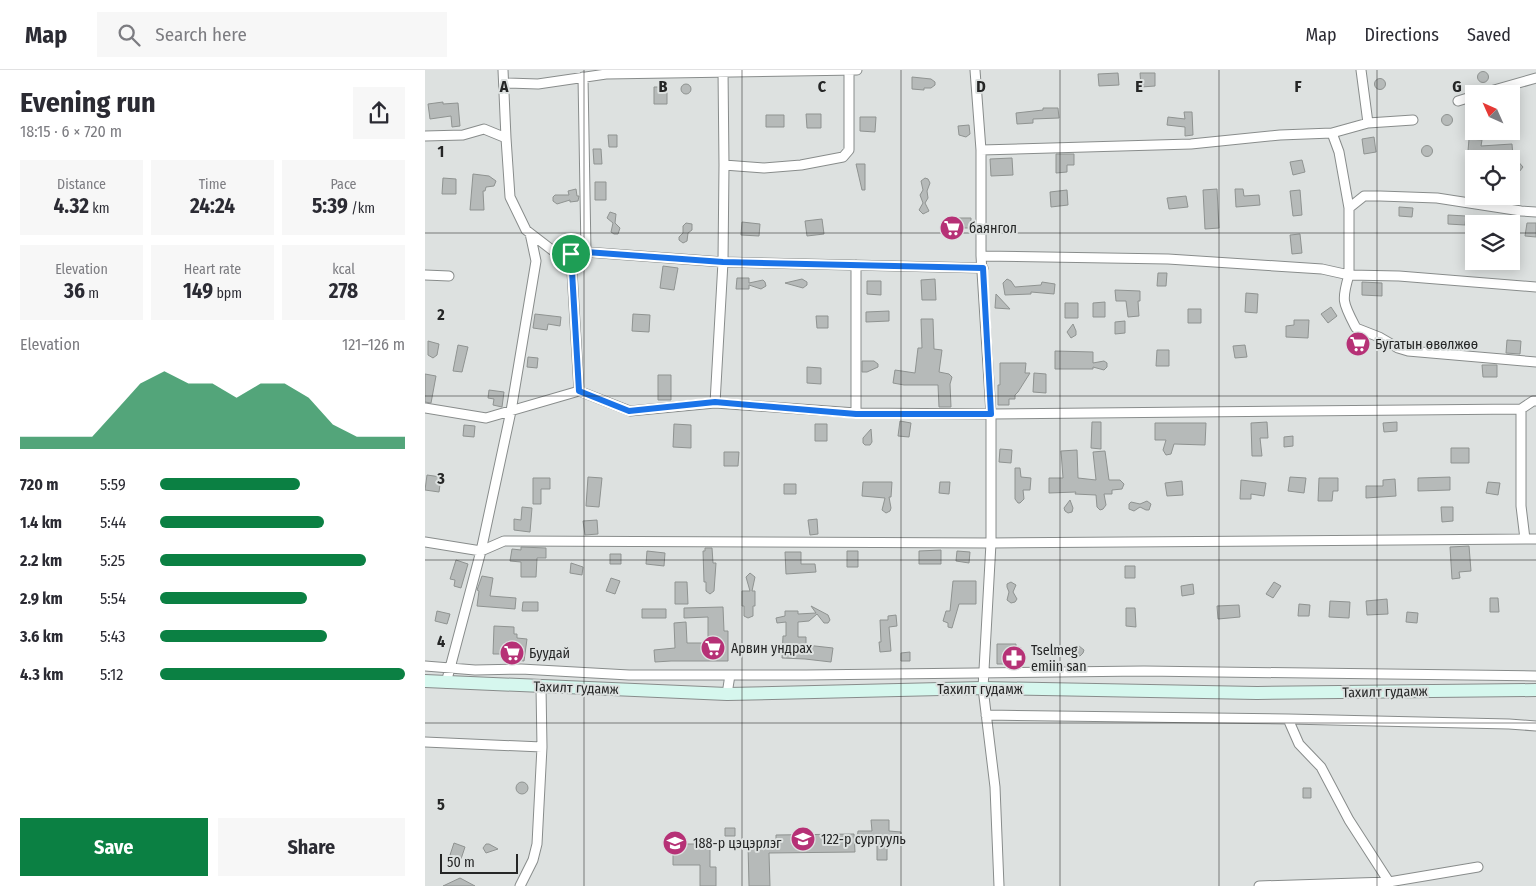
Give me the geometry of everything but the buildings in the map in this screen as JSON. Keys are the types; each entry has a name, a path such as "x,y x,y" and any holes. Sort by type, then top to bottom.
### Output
{"main road":[{"name":"Тахилт гудамж","path":"425,681 727,694 983,688 1257,693 1536,690"}],"street":[{"path":"503,70 510,197 526,230 552,250 571,254 586,252 723,262 983,268"},
{"path":"724,165 764,168 801,165 843,157 849,150 849,70"},
{"path":"504,82 538,84 606,74 857,70"},
{"path":"975,70 981,150 981,256 991,414 991,543 983,688 995,787 999,886"},
{"path":"1361,70 1368,123"},
{"path":"715,402 723,262 723,71"},
{"path":"583,77 586,252"},
{"path":"1512,85 1536,78"},
{"path":"1458,101 1465,99"},
{"path":"981,150 1191,144 1280,134 1332,132 1368,123 1413,120"},
{"path":"425,136 463,135 484,129 507,138"},
{"path":"1332,132 1339,152 1349,208 1349,275 1343,296 1355,328 1379,336 1398,348 1407,351 1536,362"},
{"path":"1349,208 1364,196 1380,196 1437,198 1536,212"},
{"path":"446,683 481,551 511,411 536,261 530,233"},
{"path":"571,254 579,391"},
{"path":"981,256 1168,259 1322,269 1349,275 1399,276 1536,287"},
{"path":"856,266 856,414"},
{"path":"425,275 449,276"},
{"path":"425,408 486,418 579,391 629,411 715,402 856,414 1521,409 1536,401"},
{"path":"1521,409 1521,506 1525,539"},
{"path":"425,542 481,551 504,541 991,543 1536,539"},
{"path":"425,666 475,670 521,669 629,675 1144,671 1536,676"},
{"path":"727,694 730,675"},
{"path":"806,675 807,692"},
{"path":"520,886 533,860 537,844 542,747 541,687"},
{"path":"986,715 1288,719 1536,726"},
{"path":"1288,719 1299,744 1321,767 1349,820 1389,882"},
{"path":"425,742 542,747"},
{"path":"1259,886 1389,882 1478,867"}],"place":[{"name":"баянгол","path":"952,228"},
{"name":"Бугатын өвөлжөө","path":"1358,344"},
{"name":"Арвин ундрах","path":"713,648"},
{"name":"Буудай","path":"512,653"},
{"name":"Tselmeg emiin san","path":"1014,658"},
{"name":"122-р сургууль","path":"803,839"},
{"name":"188-р цэцэрлэг","path":"675,843"}],"route":[{"path":"586,252 723,262 983,268 991,414 856,414 715,402 629,411 579,391 571,254 586,252"}]}
